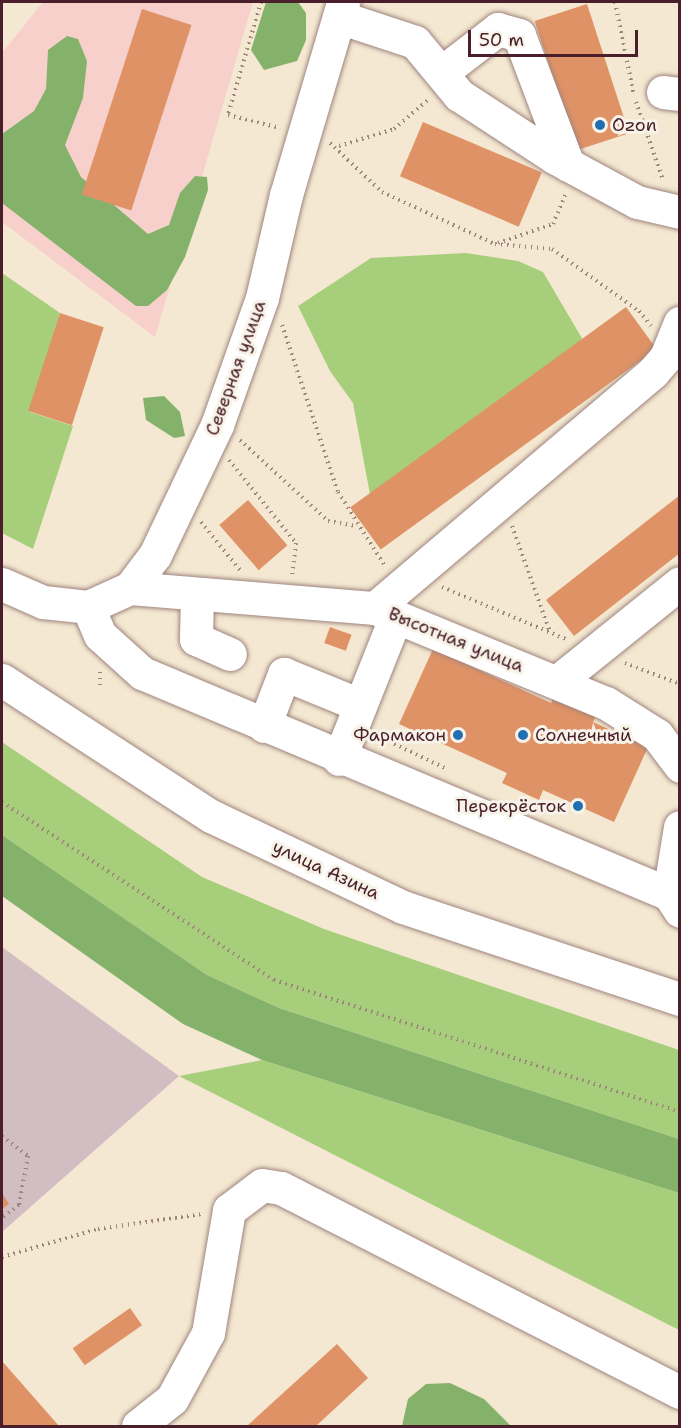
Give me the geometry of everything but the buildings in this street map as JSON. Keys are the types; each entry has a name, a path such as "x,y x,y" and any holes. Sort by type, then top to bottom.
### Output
{"street":[{"name":"Северная улица","path":"88,607 130,588 155,555 221,440 262,298 304,134 341,9"},
{"path":"341,9 415,42 459,94 572,167 637,202 680,212"},
{"path":"444,77 498,29 519,35 572,167"},
{"path":"339,759 360,705 385,612 413,575 653,372 674,337"},
{"path":"558,681 680,583"},
{"path":"2,584 43,602 88,607 100,636 124,661 264,726 674,903 680,827"},
{"name":"Высотная улица","path":"130,588 385,612 558,681 657,735 680,766"},
{"path":"197,594 196,639 230,654"},
{"path":"264,726 284,674 360,705"},
{"name":"улица Азина","path":"2,680 232,826 403,907 680,999"},
{"path":"138,1426 172,1399 207,1333 229,1210 262,1185 281,1188 680,1392"}],"path":[{"path":"261,2 228,115 304,134 339,146 382,192 495,244 552,249 674,337"},
{"path":"339,146 394,129 444,77"},
{"path":"495,244 553,224 572,167"},
{"path":"279,312 338,492 379,564 413,575 680,684"},
{"path":"192,511 276,601 297,543 221,440 231,432 328,521 357,526"},
{"path":"510,494 513,536 550,632"},
{"path":"2,802 274,980 680,1112"},
{"path":"2,1136 28,1156 19,1205 2,1218"},
{"path":"2,1257 98,1229 229,1210"}],"shaded area":[{"path":"43,2 253,2 155,337 2,222 2,53"},
{"path":"2,947 179,1076 2,1232"}],"green space":[{"path":"266,2 298,2 306,13 306,40 297,61 264,70 251,50"},
{"path":"67,36 78,39 87,61 83,98 65,145 81,177 148,234 169,225 180,193 195,176 207,177 208,190 185,257 167,290 148,306 136,306 2,203 2,134 34,111 46,89 48,50"},
{"path":"466,253 518,261 543,272 583,340 371,500 353,403 330,371 298,306 371,258"},
{"path":"2,273 60,313 30,412 73,426 33,549 2,533"},
{"path":"164,396 180,412 185,436 174,438 146,420 143,398"},
{"path":"2,742 202,877 324,929 679,1050 679,1139 279,1008 207,975 2,835"},
{"path":"2,835 207,975 279,1008 679,1139 679,1193 262,1060 183,1024 2,896"},
{"path":"262,1060 679,1193 679,1330 179,1076"},
{"path":"450,1383 484,1399 511,1426 402,1426 408,1399 426,1384"}],"place":[{"name":"Ozon","path":"600,125"},
{"name":"Фармакон","path":"458,735"},
{"name":"Солнечный","path":"523,735"},
{"name":"Перекрёсток","path":"578,806"}]}
